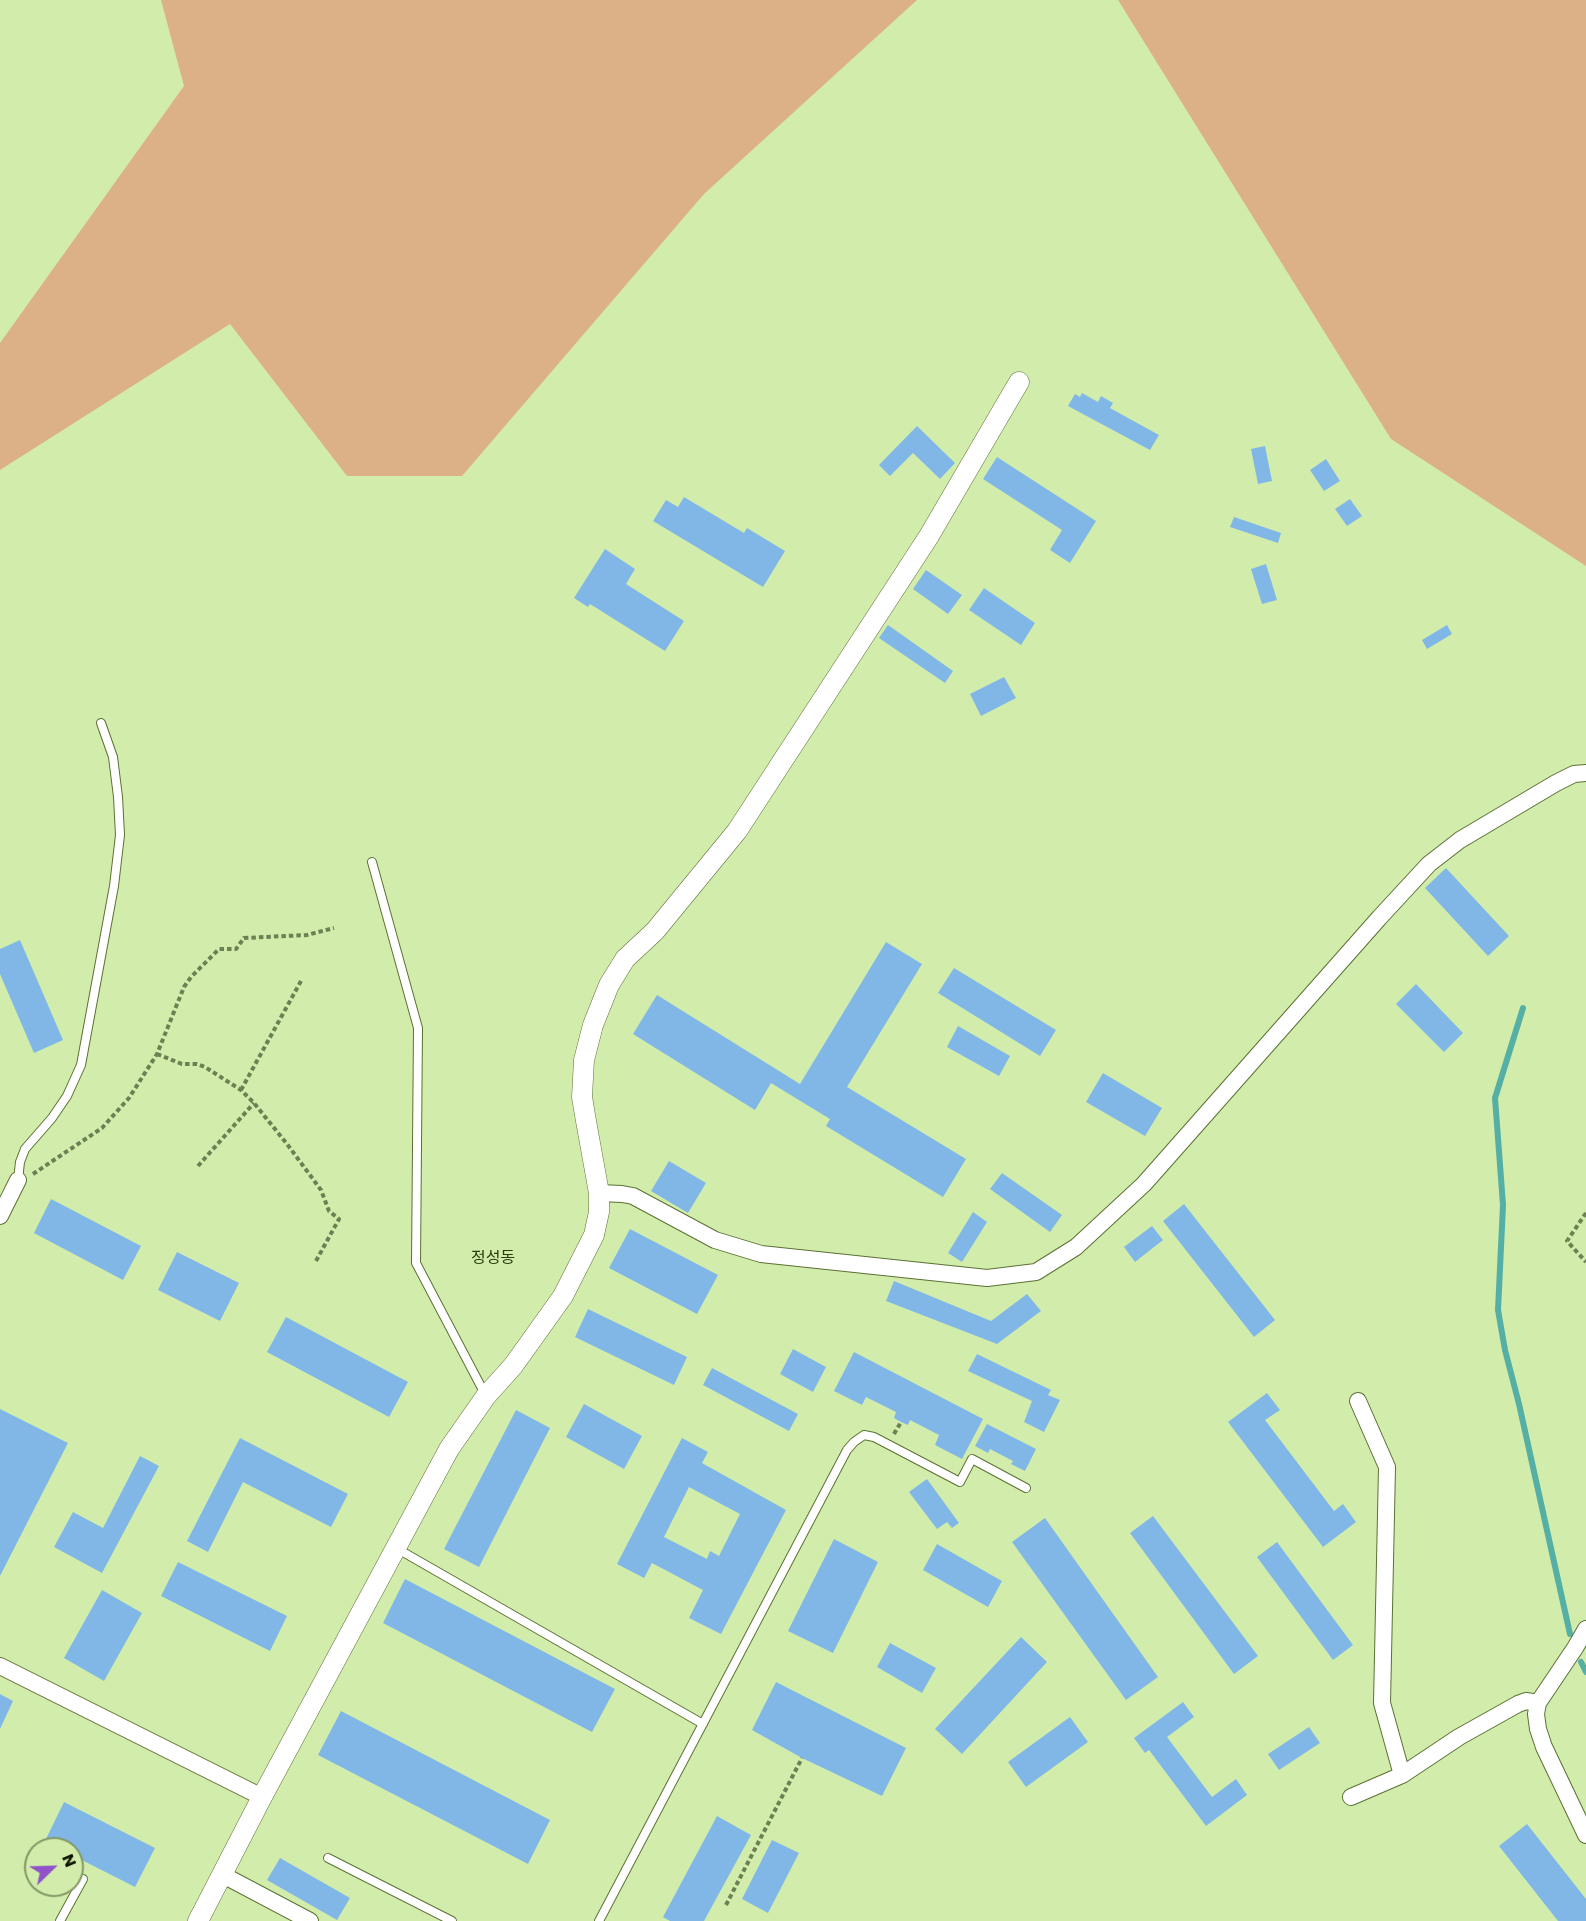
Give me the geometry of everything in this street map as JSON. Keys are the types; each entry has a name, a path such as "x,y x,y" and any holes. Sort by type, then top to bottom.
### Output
{"street":[{"path":"198,1921 449,1449 486,1396 513,1366 563,1296 594,1235 599,1212 599,1193 585,1113 582,1078 593,1025 609,985 625,959 655,931 737,831 929,536 1019,382"},
{"path":"599,1193 633,1196 715,1240 761,1254 987,1278 1036,1272 1076,1247 1144,1184 1429,864 1460,840 1539,793 1574,774 1586,773"},
{"path":"0,1216 18,1180"},
{"path":"1358,1401 1387,1467 1382,1703 1402,1775"},
{"path":"1586,1629 1538,1703 1536,1714 1544,1747 1586,1835"},
{"path":"0,1665 262,1797"},
{"path":"1351,1797 1402,1775 1460,1737 1518,1704 1526,1701 1538,1703"},
{"path":"221,1874 310,1921"}],"lane":[{"path":"18,1180 20,1162 25,1149 52,1118 67,1096 81,1065 110,909 120,835 113,757 101,723"},
{"path":"372,862 418,1028 416,1263 486,1396"},
{"path":"599,1921 847,1450 854,1442 864,1436 874,1437 960,1482 972,1459 1026,1488"},
{"path":"396,1548 703,1724"},
{"path":"328,1858 452,1921"},
{"path":"60,1921 73,1897"}],"path":[{"path":"18,1180 41,1169 102,1128 129,1098 157,1054 184,987 219,949 236,949 244,938 307,935 334,928"},
{"path":"240,1090 301,981"},
{"path":"157,1054 182,1064 197,1064 205,1067 240,1090 254,1103 321,1190 329,1211 339,1219 316,1261"},
{"path":"198,1166 254,1103"},
{"path":"1586,1213 1567,1241 1586,1262"},
{"path":"726,1905 802,1758"}],"shaded area":[{"path":"161,0 917,0 704,194 462,476 347,476 230,324 0,470 0,343 184,86"},
{"path":"1118,0 1586,0 1586,566 1391,439"}],"building":[{"path":"1082,393 1098,402 1101,396 1113,403 1110,408 1159,435 1150,450 1068,406 1075,394 1080,397"},
{"path":"917,426 955,463 940,479 913,453 890,476 879,465"},
{"path":"1265,446 1272,481 1258,484 1251,449"},
{"path":"997,457 1096,521 1070,563 1050,550 1062,530 983,479"},
{"path":"1326,459 1340,481 1324,491 1310,470"},
{"path":"684,497 744,533 747,528 785,551 763,587 653,521 666,500 678,507"},
{"path":"1350,499 1362,516 1347,526 1335,509"},
{"path":"1234,517 1281,533 1278,543 1230,527"},
{"path":"605,549 635,569 626,584 684,621 665,651 590,604 588,607 574,598"},
{"path":"1266,564 1277,600 1262,604 1251,569"},
{"path":"926,570 962,595 948,614 913,589"},
{"path":"984,588 1035,623 1021,645 969,610"},
{"path":"888,625 953,671 945,683 879,638"},
{"path":"1447,625 1452,634 1427,649 1422,640"},
{"path":"1004,677 1016,698 981,716 970,694"},
{"path":"1446,868 1509,936 1488,956 1425,888"},
{"path":"20,940 63,1040 34,1053 0,974 0,949"},
{"path":"886,942 922,964 847,1087 966,1159 943,1197 826,1126 830,1119 771,1083 755,1110 633,1034 657,995 800,1084"},
{"path":"954,968 1056,1030 1040,1056 938,993"},
{"path":"1416,984 1463,1033 1444,1052 1396,1004"},
{"path":"958,1026 1010,1056 999,1076 947,1047"},
{"path":"1103,1073 1162,1108 1145,1136 1086,1102"},
{"path":"669,1161 706,1183 688,1213 651,1191"},
{"path":"1002,1173 1062,1215 1050,1232 990,1189"},
{"path":"51,1199 141,1246 123,1280 34,1233"},
{"path":"1184,1204 1275,1320 1254,1337 1163,1221"},
{"path":"973,1212 987,1222 962,1262 948,1253"},
{"path":"1152,1226 1163,1240 1135,1262 1124,1247"},
{"path":"630,1229 718,1275 697,1314 609,1268"},
{"path":"177,1252 239,1283 220,1321 158,1290"},
{"path":"894,1281 991,1321 1027,1294 1041,1311 997,1344 886,1301"},
{"path":"588,1309 687,1357 674,1385 575,1337"},
{"path":"286,1317 408,1382 389,1417 267,1352"},
{"path":"793,1349 826,1367 813,1392 780,1374"},
{"path":"854,1352 983,1419 962,1459 935,1445 939,1435 910,1420 908,1425 901,1422 894,1418 896,1412 866,1397 862,1405 834,1391"},
{"path":"977,1354 1051,1390 1048,1395 1060,1400 1044,1432 1024,1422 1032,1401 968,1371"},
{"path":"712,1368 798,1414 789,1431 703,1385"},
{"path":"1267,1393 1280,1410 1265,1420 1334,1511 1343,1504 1356,1522 1323,1547 1228,1422"},
{"path":"584,1404 642,1436 624,1469 566,1437"},
{"path":"0,1409 68,1443 0,1576"},
{"path":"516,1410 550,1428 479,1567 444,1549"},
{"path":"987,1424 1036,1449 1025,1471 1011,1464 1013,1461 990,1449 988,1453 975,1446"},
{"path":"240,1438 348,1494 331,1527 243,1482 208,1552 187,1541"},
{"path":"682,1438 708,1452 702,1463 786,1510 721,1634 689,1618 703,1590 652,1563 644,1578 617,1564","holes":["689,1487 740,1514 719,1556 710,1551 707,1559 664,1537"]},
{"path":"140,1456 159,1466 102,1573 54,1547 73,1512 103,1528"},
{"path":"927,1479 959,1523 952,1528 947,1522 937,1529 909,1492"},
{"path":"1153,1516 1258,1656 1234,1674 1130,1533"},
{"path":"1045,1518 1158,1677 1126,1700 1012,1542"},
{"path":"834,1539 878,1562 833,1653 788,1631"},
{"path":"1277,1542 1353,1645 1333,1660 1257,1557"},
{"path":"937,1544 1002,1581 988,1607 923,1570"},
{"path":"178,1562 287,1616 270,1651 161,1596"},
{"path":"405,1579 615,1689 592,1732 383,1623"},
{"path":"102,1590 142,1613 104,1681 64,1658"},
{"path":"1021,1637 1047,1662 962,1754 935,1729"},
{"path":"890,1643 936,1668 922,1693 877,1667"},
{"path":"776,1682 906,1748 882,1796 802,1758 752,1730"},
{"path":"0,1694 13,1701 0,1729"},
{"path":"1183,1702 1194,1717 1167,1737 1212,1797 1236,1779 1247,1795 1206,1826 1149,1750 1145,1753 1134,1738"},
{"path":"341,1711 550,1820 528,1864 318,1755"},
{"path":"1070,1717 1088,1742 1026,1787 1008,1762"},
{"path":"1309,1727 1320,1743 1279,1770 1268,1754"},
{"path":"64,1802 155,1848 135,1887 84,1861 84,1837 47,1837"},
{"path":"717,1816 751,1835 704,1921 670,1921 663,1917"},
{"path":"1527,1824 1586,1899 1586,1921 1558,1921 1499,1846"},
{"path":"772,1840 799,1853 768,1913 742,1899"},
{"path":"280,1858 350,1898 337,1920 267,1880"}],"waterway":[{"path":"1523,1008 1495,1098 1503,1205 1498,1310 1505,1350 1570,1634"},
{"path":"1581,1662 1586,1672"}],"district":[{"name":"정성동","path":"493,1259"}]}
